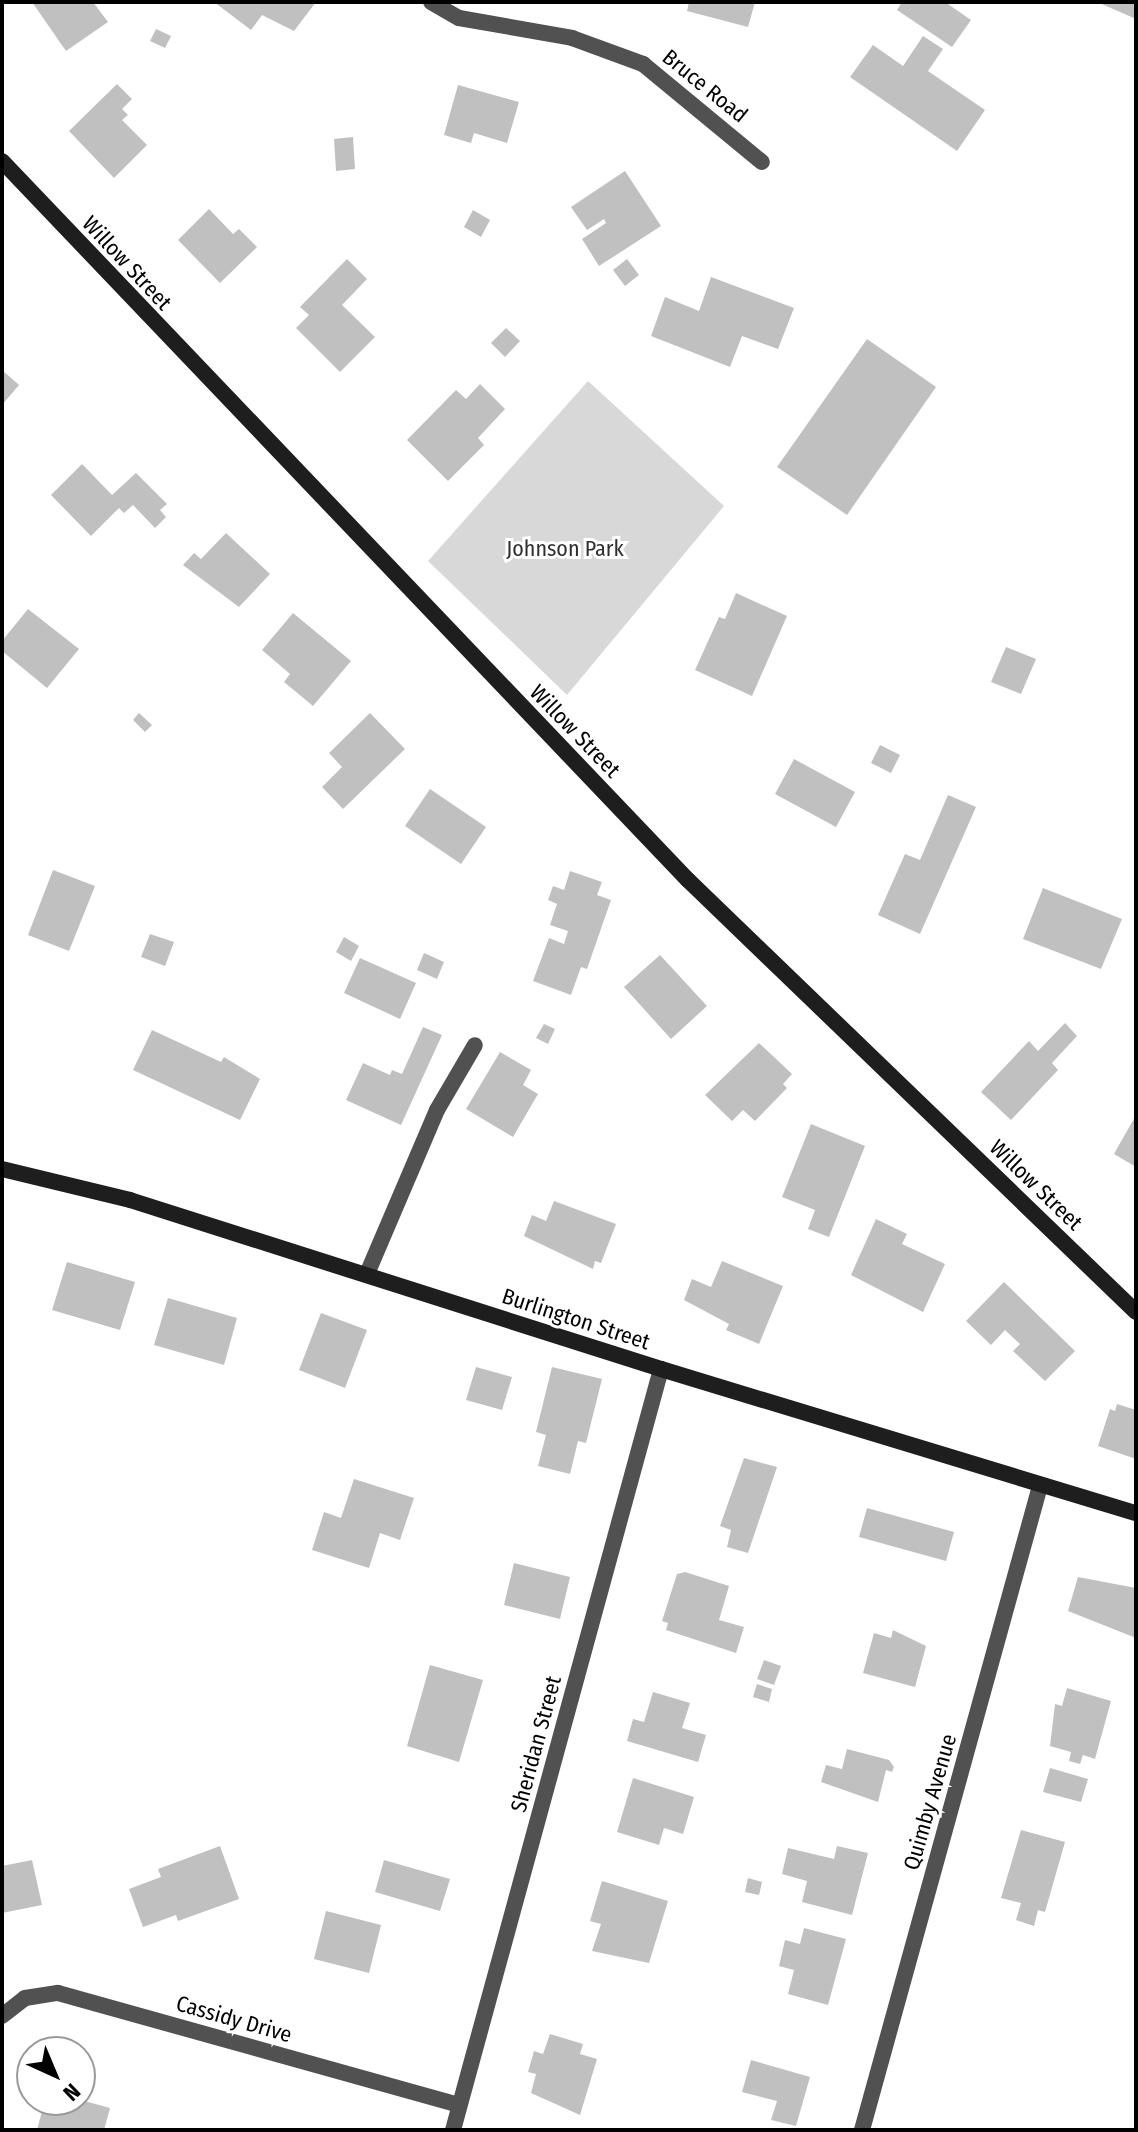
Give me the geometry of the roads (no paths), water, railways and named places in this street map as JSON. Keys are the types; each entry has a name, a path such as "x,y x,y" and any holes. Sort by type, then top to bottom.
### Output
{"street":[{"name":"Bruce Road","path":"431,2 459,18 572,38 643,64 762,162"},
{"name":"Willow Street","path":"2,161 688,880 1136,1312"},
{"path":"367,1274 437,1110 475,1045"},
{"name":"Burlington Street","path":"2,1169 130,1200 661,1369 1136,1513"},
{"name":"Sheridan Street","path":"453,2130 661,1369"},
{"name":"Quimby Avenue","path":"862,2130 1040,1486"},
{"name":"Cassidy Drive","path":"2,2016 25,1998 58,1993 459,2105"}],"park label":[{"name":"Johnson Park","path":"565,549"}]}
